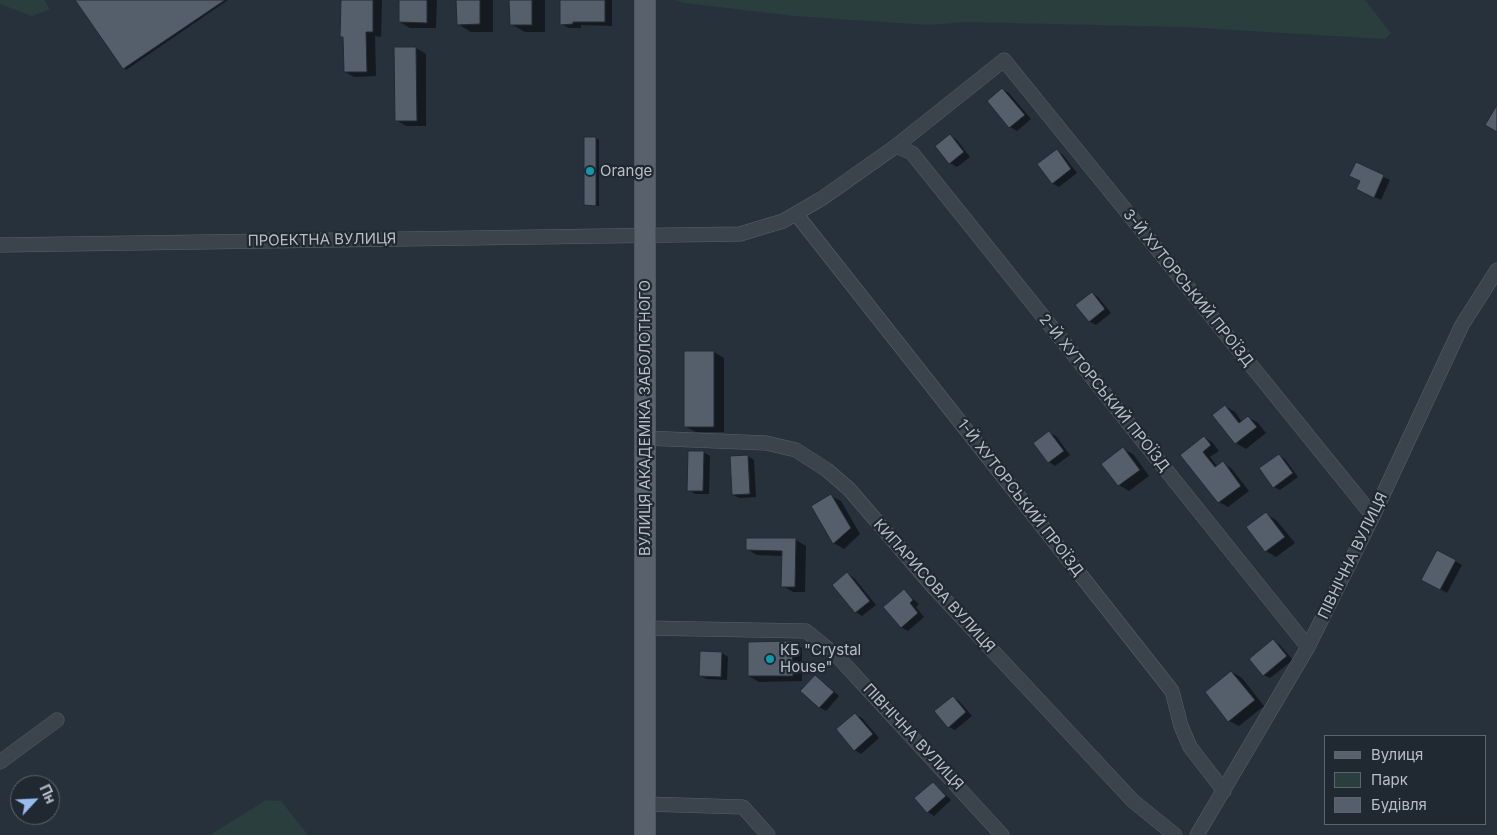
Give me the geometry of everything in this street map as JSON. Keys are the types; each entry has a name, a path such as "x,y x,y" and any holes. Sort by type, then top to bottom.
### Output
{"main road":[{"name":"ВУЛИЦЯ АКАДЕМІКА ЗАБОЛОТНОГО","path":"645,0 645,835"}],"street":[{"name":"ПРОЕКТНА ВУЛИЦЯ","path":"0,245 740,234 769,227 797,215 896,146 1004,60"},
{"name":"3-Й ХУТОРСЬКИЙ ПРОЇЗД","path":"1004,60 1373,516"},
{"name":"2-Й ХУТОРСЬКИЙ ПРОЇЗД","path":"896,146 912,153 1308,647"},
{"name":"1-Й ХУТОРСЬКИЙ ПРОЇЗД","path":"797,215 1172,691 1181,726 1190,746 1224,791"},
{"name":"ПІВНІЧНА ВУЛИЦЯ","path":"1198,835 1308,647 1373,516 1462,325 1497,270"},
{"name":"КИПАРИСОВА ВУЛИЦЯ","path":"644,438 766,442 796,450 827,470 848,489 935,589 1133,801 1176,835"},
{"name":"ПІВНІЧНА ВУЛИЦЯ","path":"646,628 806,631 838,657 1002,835"},
{"path":"0,762 57,720"},
{"path":"646,804 743,806 768,835"}],"green space":[{"path":"0,0 44,0 50,9 32,16 0,4"},
{"path":"675,0 1365,0 1391,33 1385,39 1183,27 965,22 929,25 794,16 685,3"},
{"path":"266,800 281,801 308,835 210,835"}],"building":[{"path":"75,0 225,0 123,69"},
{"path":"341,0 373,0 373,32 366,32 367,72 344,72 343,37 340,37"},
{"path":"399,0 427,0 427,23 399,22"},
{"path":"456,0 480,0 480,24 457,25"},
{"path":"509,0 532,0 532,25 510,25"},
{"path":"560,0 605,0 605,22 573,22 573,24 560,25"},
{"path":"394,47 416,47 417,121 395,121"},
{"path":"1002,88 1025,115 1009,128 987,101"},
{"path":"1497,105 1497,132 1485,125"},
{"path":"950,134 964,152 949,164 935,146"},
{"name":"Orange","path":"584,137 596,137 596,206 584,205"},
{"path":"1057,149 1071,169 1052,184 1037,164"},
{"path":"1356,162 1384,175 1374,198 1356,189 1360,181 1349,176"},
{"path":"1092,292 1105,309 1089,322 1075,305"},
{"path":"684,351 714,351 714,427 684,427"},
{"path":"1225,405 1239,423 1248,416 1257,427 1235,444 1212,415"},
{"path":"1049,431 1064,451 1048,463 1033,443"},
{"path":"1204,436 1211,445 1203,452 1215,467 1223,461 1241,486 1218,503 1180,455"},
{"path":"1123,447 1140,470 1118,486 1101,464"},
{"path":"688,451 704,451 703,491 687,491"},
{"path":"1279,454 1293,473 1273,488 1259,468"},
{"path":"748,455 750,494 732,495 730,456"},
{"path":"831,494 851,528 833,544 811,506"},
{"path":"1266,512 1285,537 1265,552 1246,527"},
{"path":"746,538 796,538 795,587 781,587 782,551 746,550"},
{"path":"1437,550 1456,560 1440,590 1421,580"},
{"path":"847,572 870,601 855,613 832,585"},
{"path":"904,589 913,600 910,603 918,613 901,628 883,607"},
{"path":"1273,639 1287,656 1263,676 1249,659"},
{"name":"КБ \"Crystal House\"","path":"792,641 793,676 748,676 748,642"},
{"path":"700,651 722,652 721,677 699,676"},
{"path":"1231,671 1255,700 1228,722 1205,692"},
{"path":"815,675 834,692 819,708 800,691"},
{"path":"953,696 966,712 948,728 934,711"},
{"path":"855,713 873,734 854,751 836,729"},
{"path":"933,782 946,796 927,813 914,798"}],"place":[{"name":"Orange","path":"590,171"},
{"name":"КБ \"Crystal House\"","path":"770,659"}]}
